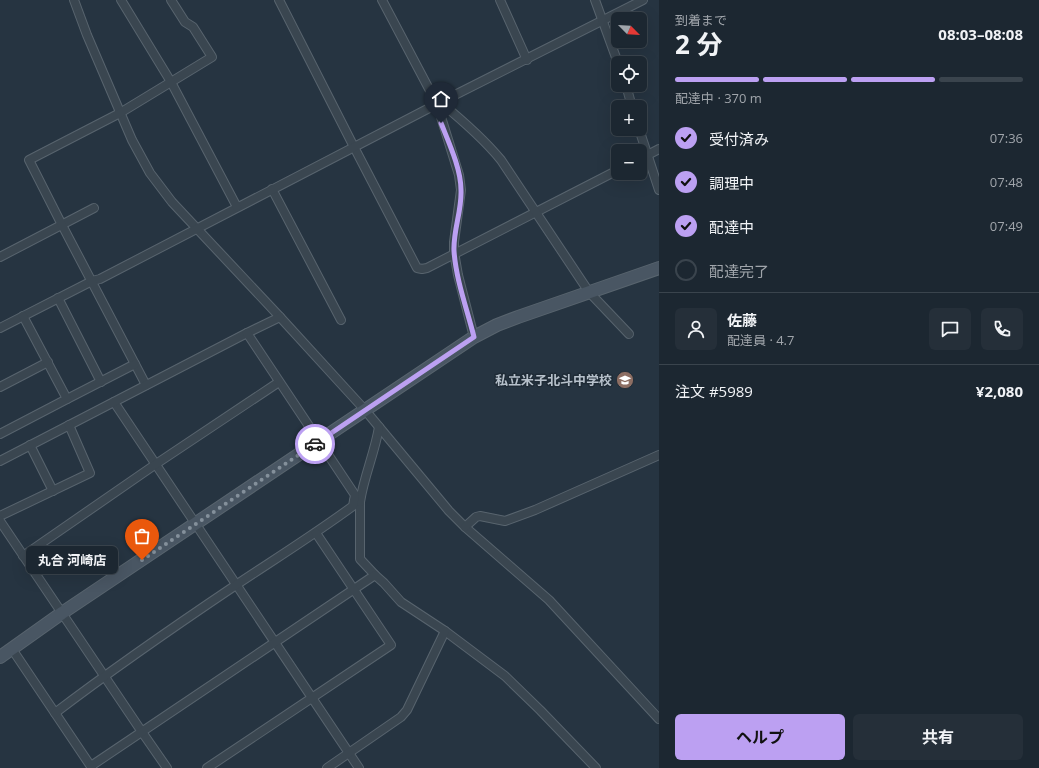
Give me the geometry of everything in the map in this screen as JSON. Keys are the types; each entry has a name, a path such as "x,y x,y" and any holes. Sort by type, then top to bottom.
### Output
{"street":[{"path":"74,0 87,35 132,140 150,173 172,202 365,410 449,511 465,527 549,600 659,719"},
{"path":"121,0 171,82 237,207"},
{"path":"146,385 29,160 120,113 212,57 193,27 185,22 171,0"},
{"path":"279,0 418,268 426,268 454,252 611,174"},
{"path":"382,0 438,103 459,175 461,190 454,252 458,275 474,337"},
{"path":"500,0 526,60"},
{"path":"595,0 616,56"},
{"path":"0,328 92,281 100,279 438,103 643,0"},
{"path":"438,103 466,123 489,144 589,292 629,334"},
{"path":"647,155 659,149"},
{"path":"647,165 659,190"},
{"path":"272,189 341,320"},
{"path":"0,257 94,208"},
{"path":"0,657 474,337 497,325 659,268"},
{"path":"58,298 101,382"},
{"path":"24,316 67,399"},
{"path":"0,461 280,317"},
{"path":"247,333 355,494 357,502 360,559 402,602 445,631 505,676 596,768"},
{"path":"0,387 48,362"},
{"path":"0,434 135,364"},
{"path":"23,556 156,464 279,382"},
{"path":"114,402 359,768"},
{"path":"0,516 90,473 69,425"},
{"path":"55,713 104,676 353,506 357,502 363,485 379,426"},
{"path":"30,445 53,491"},
{"path":"465,527 476,517 480,516 505,521 534,510 659,455"},
{"path":"0,521 167,768"},
{"path":"207,768 391,645 316,532"},
{"path":"12,649 92,767 375,575"},
{"path":"327,768 401,717 407,710 445,631"}],"way so far":[{"path":"142,560 315,444"}],"place":[{"name":"私立米子北斗中学校","path":"625,380"},
{"name":"丸合 河崎店","path":"142,560"}],"route":[{"path":"315,444 474,337 458,275 454,252 461,190 459,175 441,123"}]}
